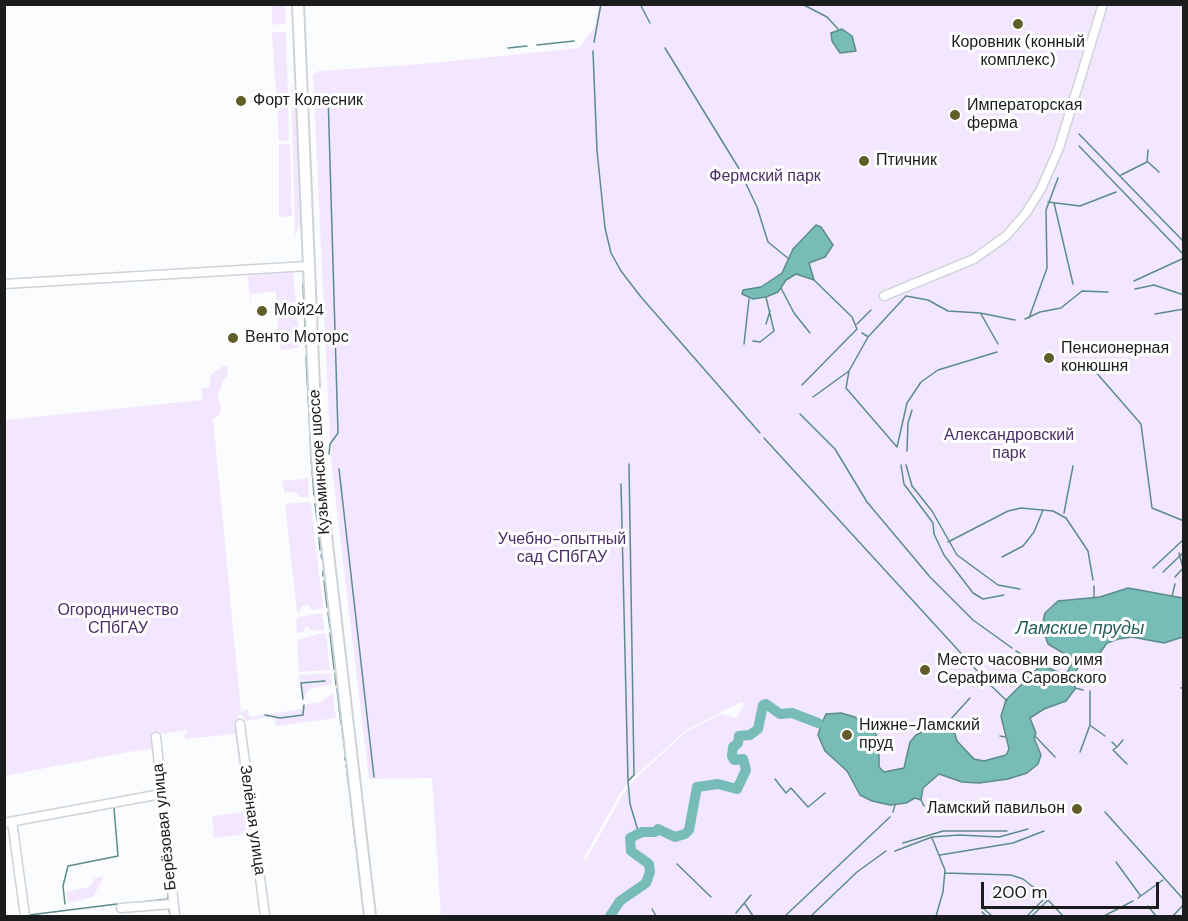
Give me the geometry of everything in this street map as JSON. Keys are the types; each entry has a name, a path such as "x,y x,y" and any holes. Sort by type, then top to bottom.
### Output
{"main road":[{"name":"Кузьминское шоссе","path":"298,4 319,477 370,916"}],"street":[{"path":"884,296 966,264 995,244 1019,222 1041,189 1059,148 1103,4"},
{"path":"4,284 308,266"},
{"name":"Зелёная улица","path":"240,724 265,916"},
{"name":"Берёзовая улица","path":"156,737 174,916"},
{"path":"25,916 8,822 161,794"},
{"path":"121,908 173,904"}],"green space":[{"path":"272,5 285,5 286,23 272,25"},
{"path":"599,5 1100,5 1056,148 1043,179 1026,208 1011,227 980,253 963,262 898,287 899,293 980,259 1011,234 1029,213 1059,157 1106,5 1183,5 1183,916 441,916 432,778 369,779 331,461 313,75 318,71 423,64 579,48 595,26","holes":["741,702 745,704 736,718 721,714 687,731 634,780 623,794 586,860 583,860 620,793 632,779 686,730"]},
{"path":"272,32 286,32 289,140 279,141"},
{"path":"291,82 296,100 300,223 295,236"},
{"path":"279,144 290,144 292,216 279,217"},
{"path":"293,272 300,344 298,348 281,350 278,336 276,291 251,294 251,309 248,276"},
{"name":"Огородничество СПбГАУ","path":"225,365 228,367 227,376 223,380 218,396 221,409 219,416 213,418 241,712 248,709 249,717 302,709 302,705 321,702 333,693 336,718 276,726 274,716 245,721 242,715 238,715 238,721 233,724 237,726 243,764 239,766 235,734 185,739 187,730 154,735 155,754 153,749 128,752 5,776 5,420 203,400 201,389 209,388 211,374"},
{"path":"308,478 309,497 301,498 295,492 284,493 283,481"},
{"path":"311,503 323,608 312,610 309,605 301,606 300,611 297,612 285,504"},
{"path":"323,613 324,630 311,631 309,627 305,627 304,632 297,633 298,617"},
{"path":"326,634 330,670 299,672 297,640"},
{"path":"331,673 332,684 309,689 302,702 299,675"},
{"path":"241,787 246,787 253,833 214,838 212,816 244,812"},
{"path":"104,876 93,897 68,903 66,892 90,887 95,878"}],"water":[{"path":"842,29 852,36 856,51 840,53 832,41 831,33"},
{"path":"816,225 821,227 833,245 825,257 809,263 814,280 796,274 786,280 778,292 766,297 753,299 742,294 743,290 761,287 782,273 793,249"},
{"name":"Нижне-Ламский пруд","path":"1128,588 1183,598 1183,637 1164,643 1132,637 1118,639 1107,643 1097,657 1079,665 1075,674 1075,689 1066,701 1044,709 1030,718 1036,733 1034,738 1041,755 1038,764 1027,773 1008,779 979,783 962,782 939,774 923,788 921,800 915,798 906,803 890,805 872,801 860,795 847,771 825,751 818,735 821,725 826,714 841,713 855,717 876,734 879,744 879,767 884,772 904,768 910,742 916,735 942,721 952,725 957,741 974,759 984,761 1006,755 1009,749 1001,716 1006,700 1041,665 1063,674 1068,671 1073,661 1048,644 1042,626 1045,613 1058,601 1100,597"}],"waterway":[{"path":"594,42 601,4"},
{"path":"640,4 650,23"},
{"path":"802,4 827,17 838,29"},
{"path":"537,45 574,41"},
{"path":"508,48 527,46"},
{"path":"665,48 738,167 757,207 768,242 789,259"},
{"path":"593,51 597,151 605,228 611,253 621,271 641,297 760,433"},
{"path":"328,94 338,433 330,444 329,454"},
{"path":"1079,134 1184,242"},
{"path":"1079,146 1184,255"},
{"path":"1121,175 1147,162 1148,150"},
{"path":"1148,162 1159,172"},
{"path":"1029,318 1047,268 1046,210 1058,178"},
{"path":"1048,202 1080,206 1116,192"},
{"path":"1054,203 1073,284"},
{"path":"1134,281 1184,258"},
{"path":"802,385 857,329 852,317 814,280"},
{"path":"303,284 306,348"},
{"path":"1135,289 1154,285 1184,295"},
{"path":"781,288 794,313 810,333"},
{"path":"1025,319 1040,312 1061,308 1082,291 1108,292"},
{"path":"997,352 938,370 921,382 907,403 897,447 846,388 849,371 868,337 906,296 928,300 948,311 980,313 1015,320"},
{"path":"753,341 760,342 774,331 766,297"},
{"path":"744,344 749,299"},
{"path":"1155,314 1184,309"},
{"path":"857,324 871,310"},
{"path":"766,324 770,311"},
{"path":"981,314 998,344"},
{"path":"862,333 867,336"},
{"path":"306,357 311,452"},
{"path":"1094,370 1141,424 1152,508 1184,521"},
{"path":"813,397 849,371"},
{"path":"907,451 908,423 912,410"},
{"name":"Ламские пруды","path":"800,414 835,449 867,502 930,577 973,620 1012,648"},
{"path":"764,438 980,674"},
{"path":"628,781 634,775 629,464"},
{"path":"901,465 904,484 933,523 934,534 944,555 973,593 983,599 1004,595"},
{"path":"906,465 912,486 932,511 957,555 998,585 1020,589"},
{"path":"1064,513 1073,466"},
{"path":"339,469 374,777"},
{"path":"312,470 314,495"},
{"path":"621,484 628,781 630,804 639,834"},
{"path":"315,504 317,520"},
{"path":"948,542 1008,511 1021,508 1053,511 1066,518 1088,551 1093,580"},
{"path":"1002,557 1023,546 1034,532 1043,510"},
{"path":"318,525 320,550"},
{"path":"1153,568 1184,539"},
{"path":"1163,572 1184,552"},
{"path":"1175,577 1183,568 1179,553"},
{"path":"321,555 322,559"},
{"path":"323,571 323,576"},
{"path":"324,581 327,607"},
{"path":"1172,596 1175,584"},
{"path":"1094,586 1094,598"},
{"path":"328,613 330,628"},
{"path":"330,633 334,669"},
{"path":"1016,651 1040,666"},
{"path":"335,673 336,685"},
{"path":"983,678 1007,701"},
{"path":"303,699 301,683 325,681"},
{"path":"1075,688 1083,690"},
{"path":"337,689 341,724"},
{"path":"1080,752 1090,725 1090,691"},
{"path":"948,722 970,698"},
{"path":"610,916 620,901 646,883 650,872 649,864 631,851 630,838 642,832 655,832 658,829 675,837 685,834 689,830 697,787 718,784 737,789 746,770 743,759 734,760 733,747 738,743 739,736 750,735 758,729 763,705 766,704 780,714 792,713 818,723"},
{"path":"265,715 280,718 303,715 304,705"},
{"path":"1091,726 1105,736"},
{"path":"342,729 345,752"},
{"path":"1000,736 1005,737"},
{"path":"1035,736 1055,757"},
{"path":"1118,746 1123,740"},
{"path":"1112,742 1117,747 1113,750 1127,764"},
{"path":"347,773 349,788"},
{"path":"775,779 786,793 791,788 808,807 825,793"},
{"path":"350,793 351,806"},
{"path":"921,800 924,806"},
{"path":"893,812 895,805"},
{"path":"65,904 63,886 68,866 118,856 114,808"},
{"path":"1105,812 1184,900"},
{"path":"352,813 356,848"},
{"path":"785,916 890,817"},
{"path":"895,851 932,837 959,835 999,837 1028,829"},
{"path":"903,843 943,831 1007,831"},
{"path":"940,855 1013,843 1044,831"},
{"path":"932,838 945,870 943,892 936,916"},
{"path":"811,916 857,872 886,851"},
{"path":"357,855 361,890"},
{"path":"1116,862 1140,895"},
{"path":"677,864 711,897"},
{"path":"945,873 1011,875 1023,879 1046,897 1027,916"},
{"path":"1138,898 1163,880"},
{"path":"167,884 168,898"},
{"path":"362,895 364,916"},
{"path":"736,913 751,895"},
{"path":"132,903 168,899"},
{"path":"1032,916 1048,900 1063,916"},
{"path":"1104,916 1133,901"},
{"path":"29,915 117,904"},
{"path":"745,904 753,916"},
{"path":"1173,916 1184,904"},
{"path":"1148,906 1156,916"},
{"path":"169,909 170,916"},
{"path":"652,909 656,916"},
{"path":"984,909 992,916"},
{"path":"982,912 986,916"}],"place":[{"name":"Коровник (конный комплекс)","path":"1018,24"},
{"name":"Форт Колесник","path":"241,101"},
{"name":"Императорская ферма","path":"955,115"},
{"name":"Птичник","path":"864,161"},
{"name":"Мой24","path":"262,311"},
{"name":"Венто Моторс","path":"233,338"},
{"name":"Пенсионерная конюшня","path":"1049,358"},
{"name":"Место часовни во имя Серафима Саровского","path":"925,670"},
{"name":"Нижне-Ламский пруд","path":"847,735"},
{"name":"Ламский павильон","path":"1077,809"}],"park label":[{"name":"Фермский парк","path":"765,177"},
{"name":"Александровский парк","path":"1009,445"},
{"name":"Учебно-опытный сад СПбГАУ","path":"562,549"}]}
